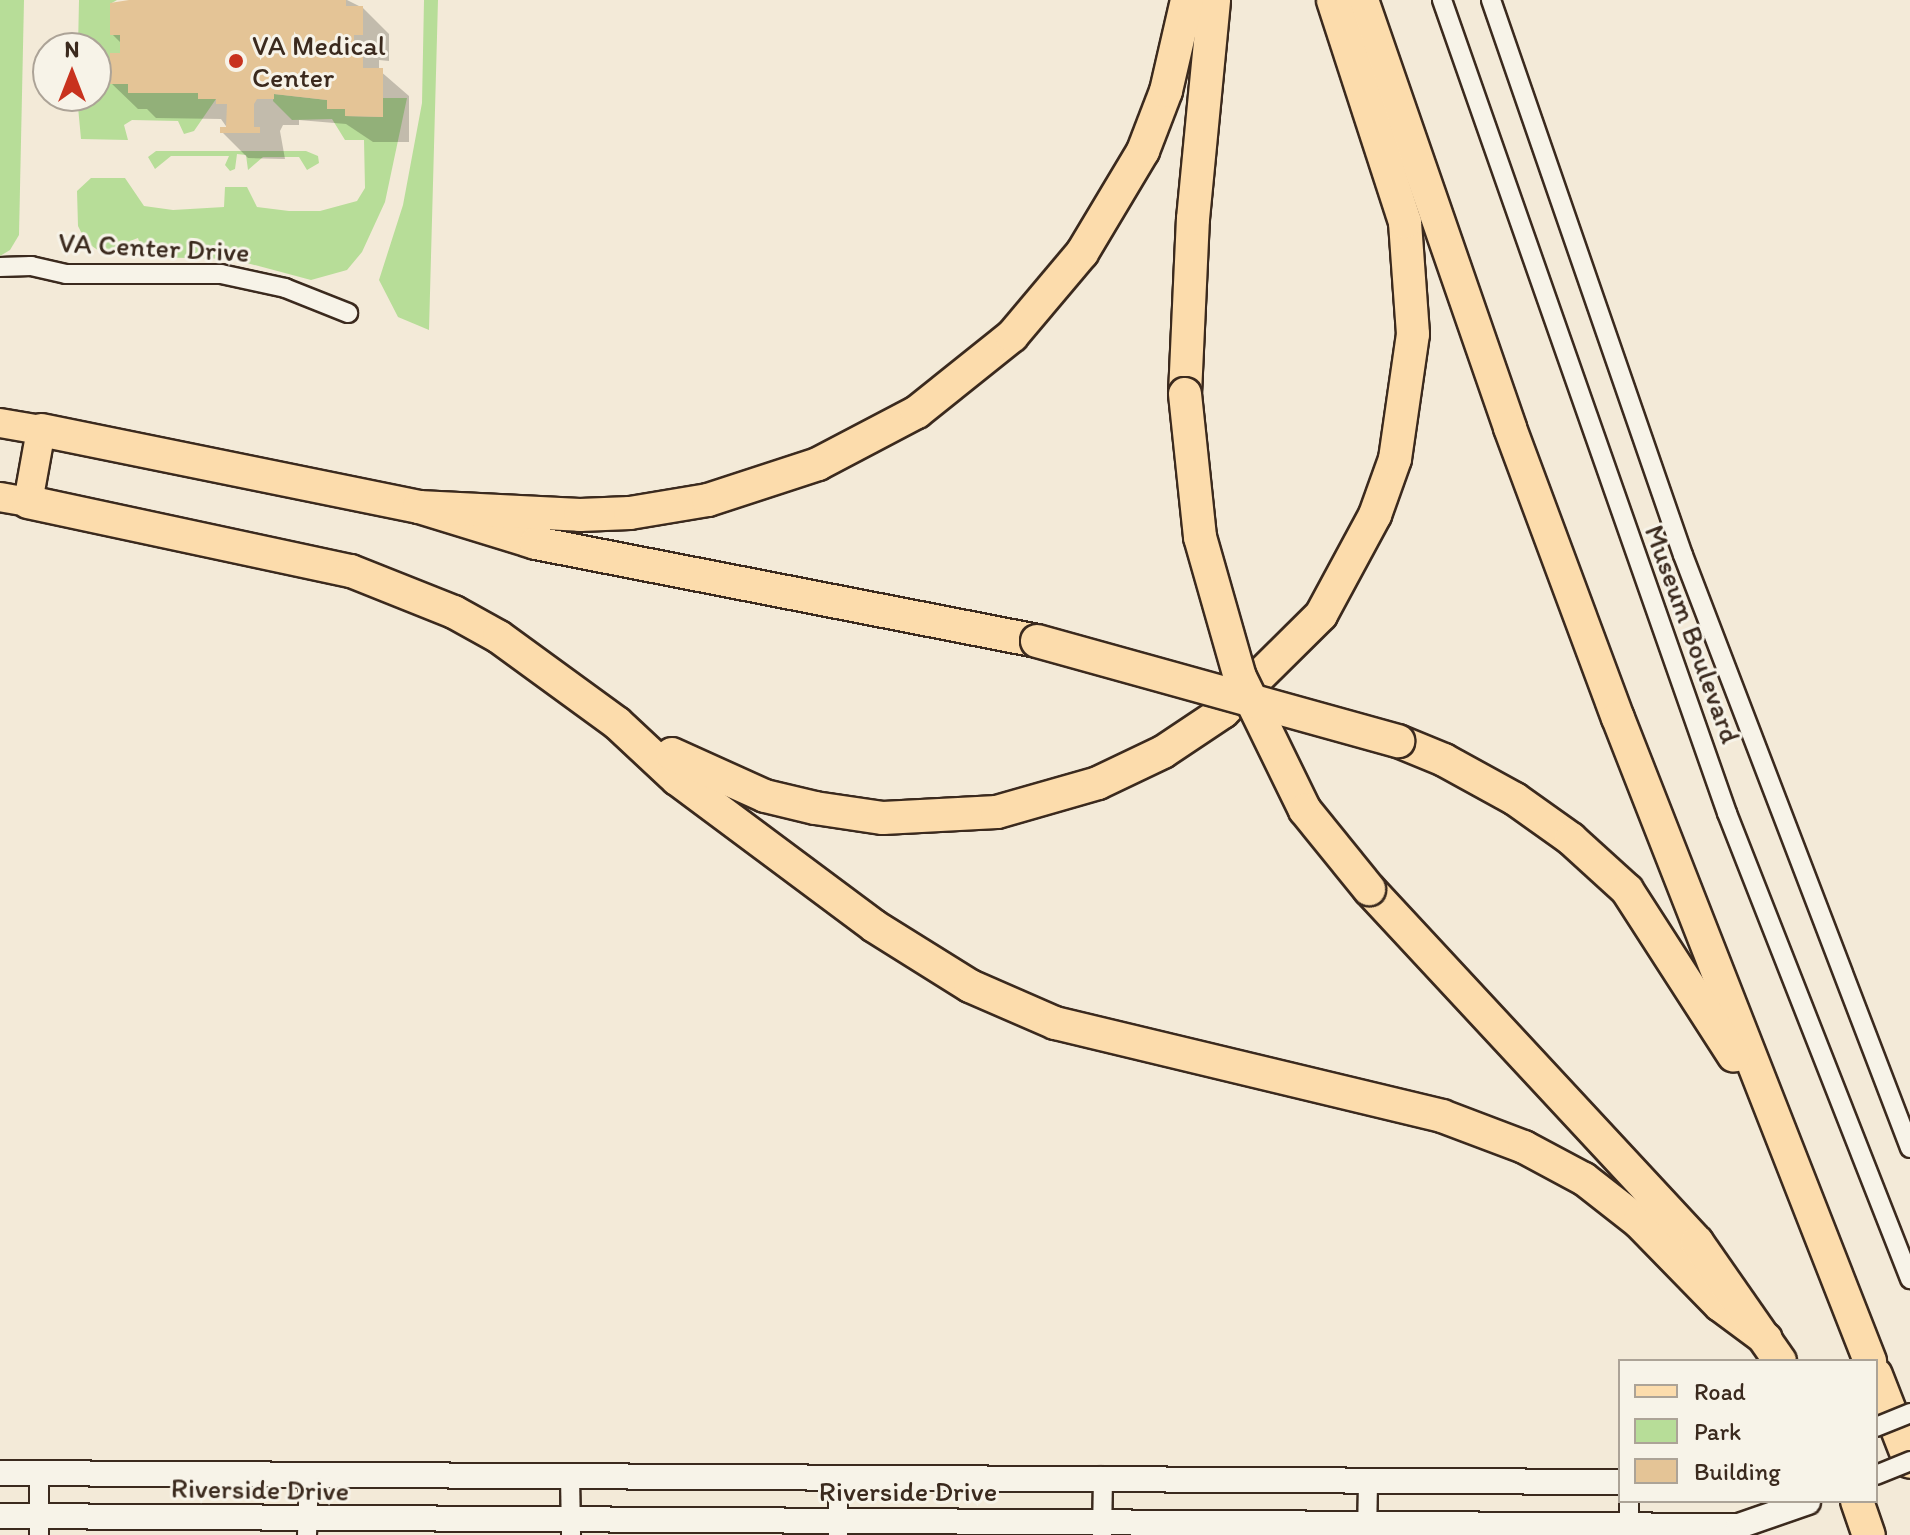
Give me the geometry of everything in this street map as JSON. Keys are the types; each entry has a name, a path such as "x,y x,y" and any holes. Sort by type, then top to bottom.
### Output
{"highway":[{"path":"419,507 580,515 630,513 708,500 818,464 917,412 1012,336 1082,253 1143,151 1166,91 1187,0"},
{"path":"1214,0 1193,219 1185,394 1200,537 1240,677 1305,810 1369,889 1697,1242 1773,1350"},
{"path":"14,500 294,556 398,588 499,637 617,723 707,774 765,796 883,818 940,818 997,812 1098,783 1163,752 1223,712 1282,659 1321,615 1375,515 1395,459 1413,334 1405,222 1333,0"},
{"path":"1362,0 1537,500 1869,1359"},
{"path":"41,430 419,507 536,543 1037,641 1398,741 1444,760 1515,799 1571,839 1627,890 1780,1130"},
{"path":"617,723 677,779 758,840 874,926 970,986 1055,1023 1442,1116 1524,1147 1584,1179 1639,1222 1720,1305 1773,1350"},
{"path":"1878,1380 1910,1461"},
{"path":"1858,1503 1869,1535"}],"main road":[{"path":"0,423 41,430 14,500"}],"street":[{"name":"Museum Boulevard","path":"1442,0 1727,813 1910,1279"},
{"name":"Museum Boulevard","path":"1491,0 1704,612 1910,1148"},
{"name":"VA Center Drive","path":"0,267 31,266 66,274 221,274 285,288 348,313"},
{"path":"1878,1426 1910,1413"},
{"path":"1878,1474 1910,1461"},
{"name":"Riverside Drive","path":"0,1473 1103,1476 1618,1482"},
{"path":"39,1473 39,1526"},
{"path":"308,1527 309,1474"},
{"path":"570,1476 571,1528"},
{"path":"838,1476 838,1528"},
{"path":"1102,1528 1103,1476"},
{"path":"1368,1481 1368,1530"},
{"path":"1629,1503 1629,1531"},
{"name":"Riverside Drive","path":"0,1516 39,1526 1629,1531 1739,1526 1807,1503"}],"green space":[{"path":"0,0 24,0 19,235 10,250 0,256"},
{"path":"79,0 117,0 110,4 110,32 78,32"},
{"path":"424,0 438,0 429,330 398,317 379,280 403,205 422,103"},
{"path":"112,34 120,35 120,53 112,53"},
{"path":"112,84 128,84 128,93 198,93 198,99 216,99 194,131 184,134 178,121 132,120 124,125 128,140 81,139 78,112 112,112"},
{"path":"274,94 327,100 345,109 345,116 383,117 383,98 407,98 385,202 362,252 347,270 311,280 232,259 144,257 138,238 130,241 129,255 105,255 86,242 78,226 77,191 91,178 125,178 144,206 173,210 224,207 225,187 247,187 257,207 289,211 320,211 357,201 365,188 364,140 345,140 332,119 292,120 273,101"},
{"path":"156,151 306,151 318,156 319,163 307,170 299,157 263,157 248,170 246,155 237,154 235,169 230,171 225,165 229,156 171,156 155,169 148,157"}],"building":[{"name":"VA Medical Center","path":"129,0 346,0 346,6 363,6 363,35 354,35 354,55 363,55 363,68 383,68 383,117 345,116 345,109 327,109 327,100 274,94 274,99 257,99 254,104 254,127 260,127 260,133 220,133 220,127 226,127 227,104 216,104 216,99 198,99 198,93 128,93 128,84 112,84 112,53 120,53 120,35 110,32 110,3"}],"place":[{"name":"VA Medical Center","path":"236,61"}]}
